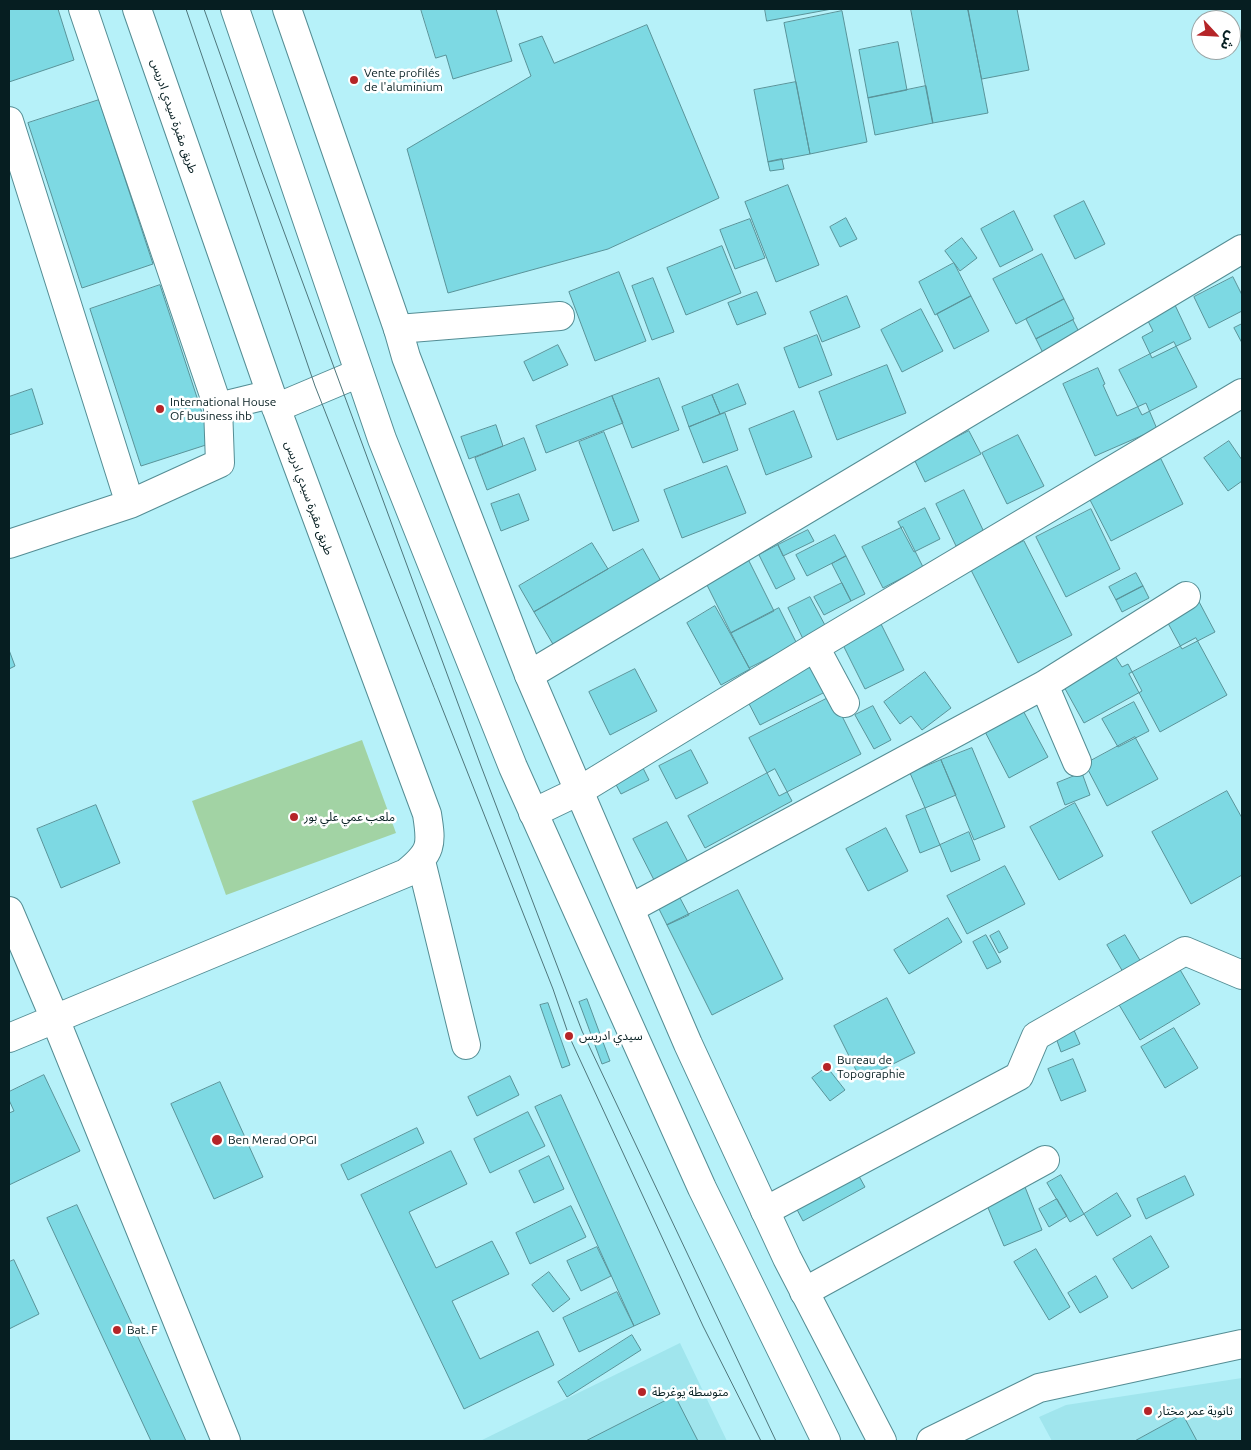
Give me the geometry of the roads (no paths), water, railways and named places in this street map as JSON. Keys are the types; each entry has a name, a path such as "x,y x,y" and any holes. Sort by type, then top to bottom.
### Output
{"street":[{"path":"9,544 130,504 220,463 218,406 83,9"},
{"name":"طريق مقبرة سيدي ادريس","path":"9,1038 406,874 421,861 431,840 427,814 273,401 137,9"},
{"path":"235,9 382,439 513,767 702,1188 826,1441"},
{"path":"287,9 406,357 529,675 688,1044 804,1292 882,1441"},
{"path":"9,121 130,504"},
{"path":"529,675 1242,249"},
{"path":"398,329 560,316"},
{"path":"218,406 273,401 359,373"},
{"path":"533,812 579,791 815,647 1242,393"},
{"path":"631,908 1044,685 1186,596"},
{"path":"815,647 845,704"},
{"path":"1044,685 1077,762"},
{"path":"421,861 466,1044"},
{"path":"9,911 55,1019 226,1441"},
{"path":"766,1211 1019,1076 1036,1036 1184,951 1242,975"},
{"path":"804,1292 1045,1160"},
{"path":"931,1441 1039,1388 1242,1344"}],"tram line":[{"path":"186,9 315,386 553,989 569,1036 703,1326 761,1441"},
{"path":"204,9 259,164 481,766 582,1031 776,1441"}],"place":[{"name":"Vente profilés de l'aluminium","path":"354,80"},
{"name":"International House Of business ihb","path":"160,409"},
{"name":"ملعب عمي علي بور","path":"294,817"},
{"name":"سيدي ادريس","path":"569,1036"},
{"name":"Bureau de Topographie","path":"827,1067"},
{"name":"Ben Merad OPGI","path":"217,1140"},
{"name":"Bat. F","path":"117,1330"},
{"name":"متوسطة يوغرطة","path":"642,1392"},
{"name":"ثانوية عمر مختار","path":"1148,1411"}]}
